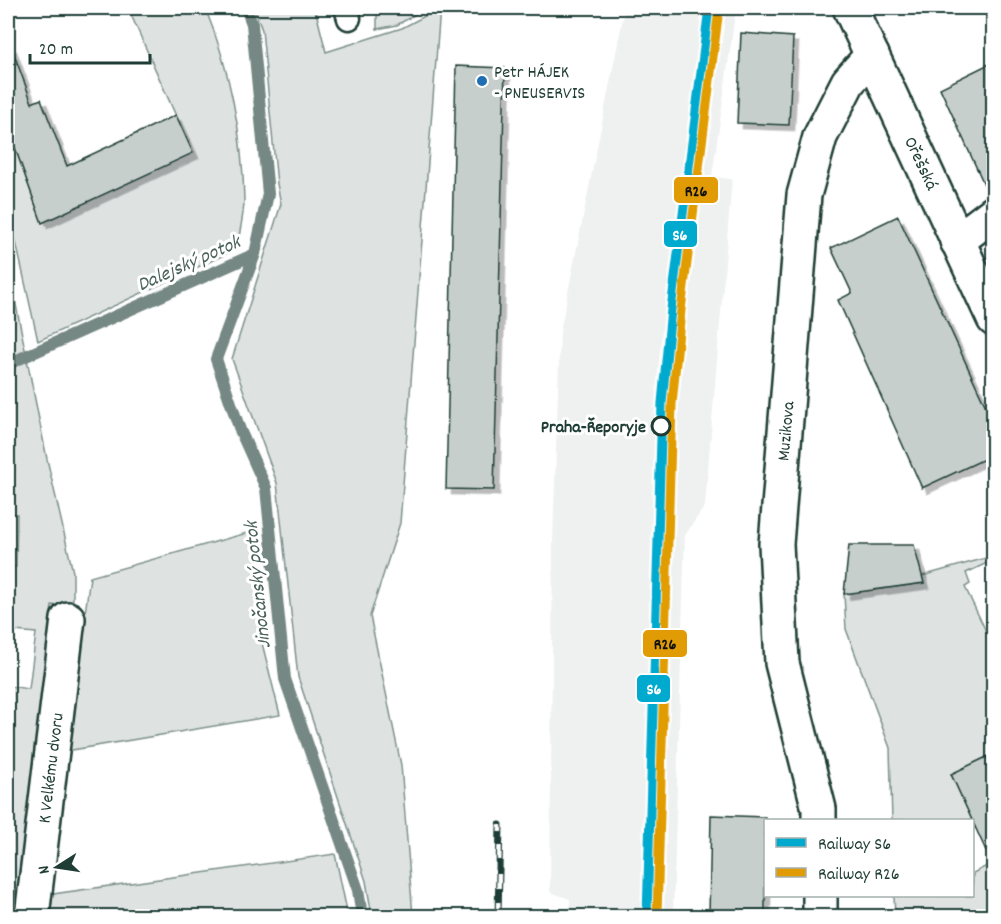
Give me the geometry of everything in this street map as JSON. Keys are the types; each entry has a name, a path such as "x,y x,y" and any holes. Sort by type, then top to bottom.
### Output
{"street":[{"name":"Ořešská","path":"850,8 993,319"},
{"name":"Muzikova","path":"819,819 819,809 782,663 776,544 804,195 820,137 848,82 872,55"},
{"path":"957,241 993,213"},
{"name":"K Velkému dvoru","path":"32,916 68,619"},
{"path":"820,897 820,916"}],"shaded area":[{"path":"128,8 205,8 228,77 238,127 244,206 237,249 38,341 8,206 8,128 42,223 192,152"},
{"path":"254,8 315,8 326,52 402,28 440,8 400,523 370,616 401,765 413,916 372,916 366,881 298,677 277,483 232,359 281,204 277,184 262,30"},
{"path":"377,8 426,8 397,25 377,29"},
{"path":"625,8 736,8 712,177 732,179 705,506 685,535 673,916 569,916 570,899 550,892 553,539 560,332"},
{"path":"8,265 47,459 73,572 73,608 52,605 19,916 8,916 8,686 29,689 36,633 15,631 15,622 8,621 8,567 16,567 17,514 8,513"},
{"path":"254,531 262,643 280,715 66,751 90,577"},
{"path":"993,556 993,570 989,562 966,573 970,584 965,587 993,646 993,754 951,774 972,819 892,819 890,748 846,629 844,594 924,583 922,576"},
{"path":"993,817 974,828 974,824"},
{"path":"335,854 348,916 43,916 46,895"},
{"path":"993,863 993,916 895,916 894,897 974,897 974,872"}],"building":[{"path":"741,33 793,37 789,125 737,123"},
{"path":"11,46 32,103 41,99 67,166 176,115 193,153 42,223 8,128 8,47"},
{"path":"993,62 993,195 989,195 940,88"},
{"path":"456,66 505,68 494,490 446,489"},
{"path":"898,216 993,422 993,455 922,488 838,300 852,293 831,248"},
{"path":"849,545 914,545 924,583 844,594"},
{"path":"993,754 993,866 974,824 974,819 972,819 951,774"},
{"path":"711,815 765,817 765,916 709,916"}],"waterway":[{"name":"Dalejský potok","path":"8,364 255,254 268,194 252,24 246,8"},
{"name":"Jinočanský potok","path":"255,254 216,359 240,430 266,488 285,679 358,890 362,916"}],"railway":[{"path":"498,916 500,825"}],"rail line":[{"name":"S6","path":"647,916 662,403 671,309 709,8"},
{"name":"R26","path":"657,916 672,404 681,310 719,9"}],"place":[{"name":"Petr HÁJEK - PNEUSERVIS","path":"482,81"},
{"name":"Praha-Řeporyje","path":"661,426"}]}
